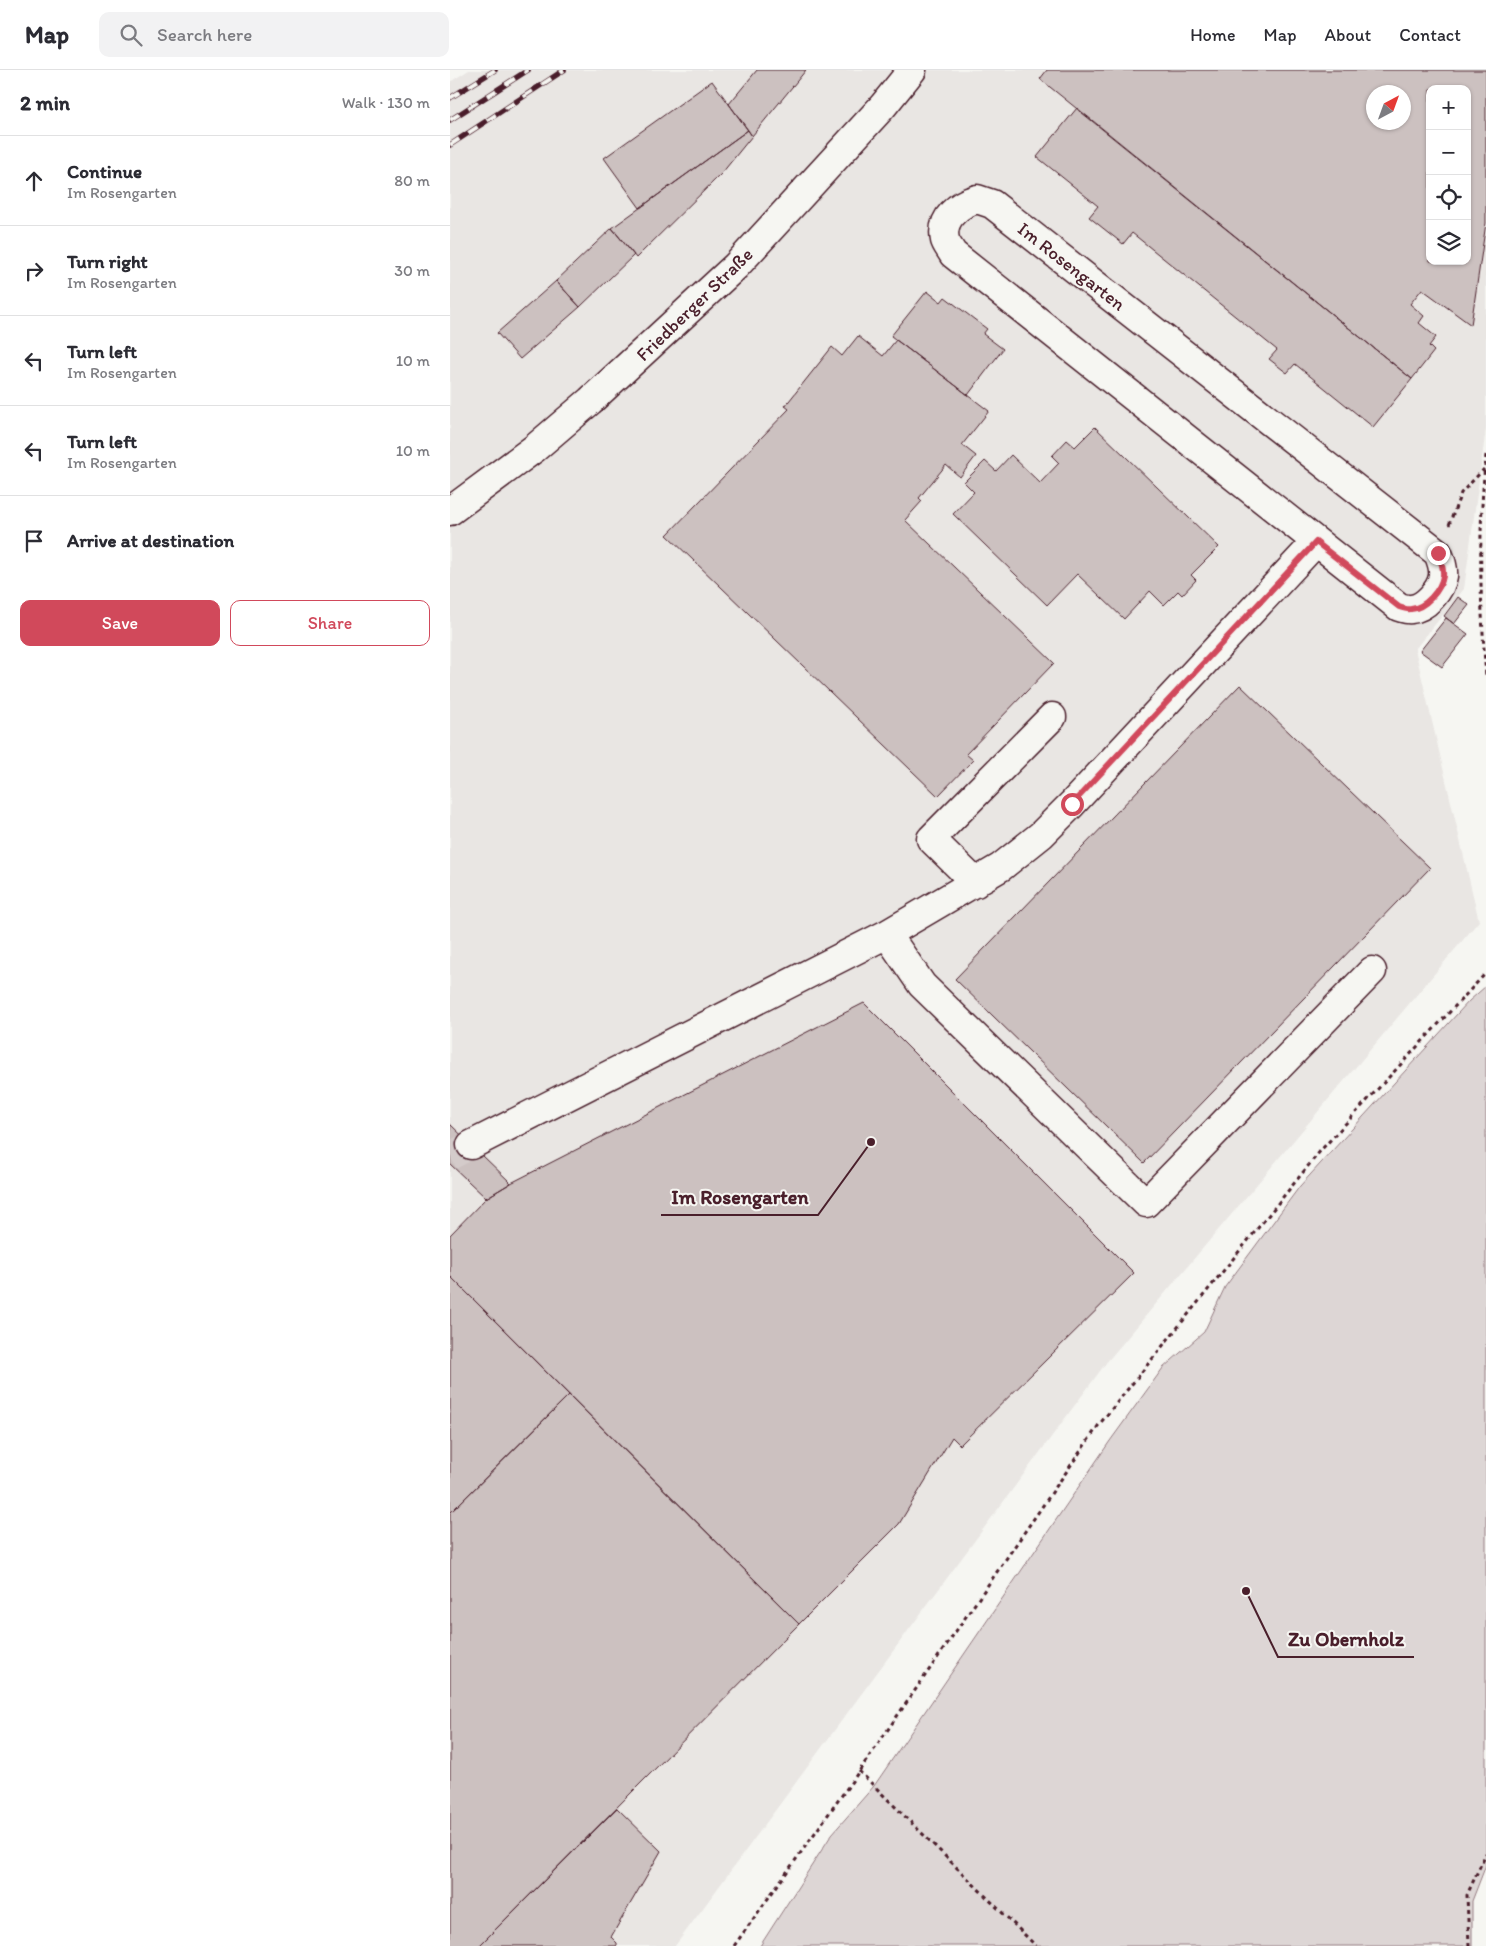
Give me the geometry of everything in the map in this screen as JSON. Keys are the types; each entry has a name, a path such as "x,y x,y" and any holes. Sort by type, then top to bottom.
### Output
{"street":[{"name":"Friedberger Straße","path":"450,511 535,448 590,401 736,266 876,114 912,70"},
{"name":"Im Rosengarten","path":"977,199 992,204 1438,553 1442,564 1443,578 1436,591 1425,604 1411,610 1399,607 1316,542 953,254 945,240 946,226 954,210 963,203 977,199"},
{"path":"471,1145 887,934 976,883 1022,851 1072,804 1316,542"},
{"path":"976,883 931,839 1052,717"},
{"path":"887,934 922,985 1146,1203 1372,971"}],"path":[{"path":"1486,455 1480,606 1486,676"},
{"path":"1438,553 1461,494 1484,468"},
{"path":"734,1946 1098,1426 1321,1150 1486,973"},
{"path":"859,1770 1036,1946"},
{"path":"1470,1946 1467,1895 1486,1853"}],"shaded area":[{"path":"469,70 1486,70 1486,429 1464,589 1415,649 1479,921 1106,1363 675,1946 450,1946 450,82"},
{"path":"1486,986 1486,1865 1472,1901 1472,1946 760,1946 832,1834 874,1786 1110,1441 1163,1368 1204,1332 1225,1287 1300,1186 1469,1001"}],"building":[{"path":"757,70 806,70 752,136 729,104"},
{"path":"1047,70 1486,70 1486,223 1471,325 1422,289 1410,304 1424,316 1419,323 1436,337 1429,346 1434,351 1412,379 1040,79"},
{"path":"712,81 748,130 640,208 604,158"},
{"path":"1077,108 1412,379 1373,427 1295,364 1287,373 1269,359 1277,350 1132,233 1123,244 1089,217 1098,206 1037,157"},
{"path":"748,130 752,136 722,173 636,258 612,228"},
{"path":"612,228 634,255 580,307 556,281"},
{"path":"556,281 580,307 520,359 497,333"},
{"path":"927,291 941,302 945,297 987,329 983,334 1003,349 968,395 891,336"},
{"path":"858,336 883,356 896,340 989,411 962,445 976,456 960,477 946,465 919,498 922,501 905,520 1054,663 966,754 973,760 938,796 667,535 789,409 785,406 832,347 842,356"},
{"path":"1095,427 1219,547 1191,575 1196,580 1182,595 1178,591 1164,605 1150,591 1124,619 1077,574 1047,605 953,514 974,492 964,482 985,461 996,471 1011,455 1040,483 1059,463 1052,456 1067,440 1075,447"},
{"path":"1458,597 1469,605 1454,624 1444,616"},
{"path":"1446,618 1468,634 1442,667 1420,651"},
{"path":"1240,685 1430,868 1144,1163 955,979"},
{"path":"864,1003 1134,1273 960,1445 952,1437 899,1524 799,1624 450,1276 450,1235 486,1198 511,1183"},
{"path":"450,1124 511,1183 486,1198 450,1164"},
{"path":"450,1276 569,1395 450,1513"},
{"path":"569,1395 799,1624 479,1946 450,1946 450,1513"},
{"path":"617,1808 661,1851 611,1937 617,1943 617,1946 479,1946"}],"tunnel":[{"path":"450,1156 471,1145"}],"railway":[{"path":"450,98 495,70"},
{"path":"450,120 528,70"},
{"path":"450,145 564,70"}],"place":[{"name":"Im Rosengarten","path":"871,1142"},
{"name":"Zu Obernholz","path":"1246,1591"}],"route":[{"path":"1072,804 1316,542 1399,607 1411,610 1425,604 1436,591 1443,578 1442,564 1438,553"}]}
